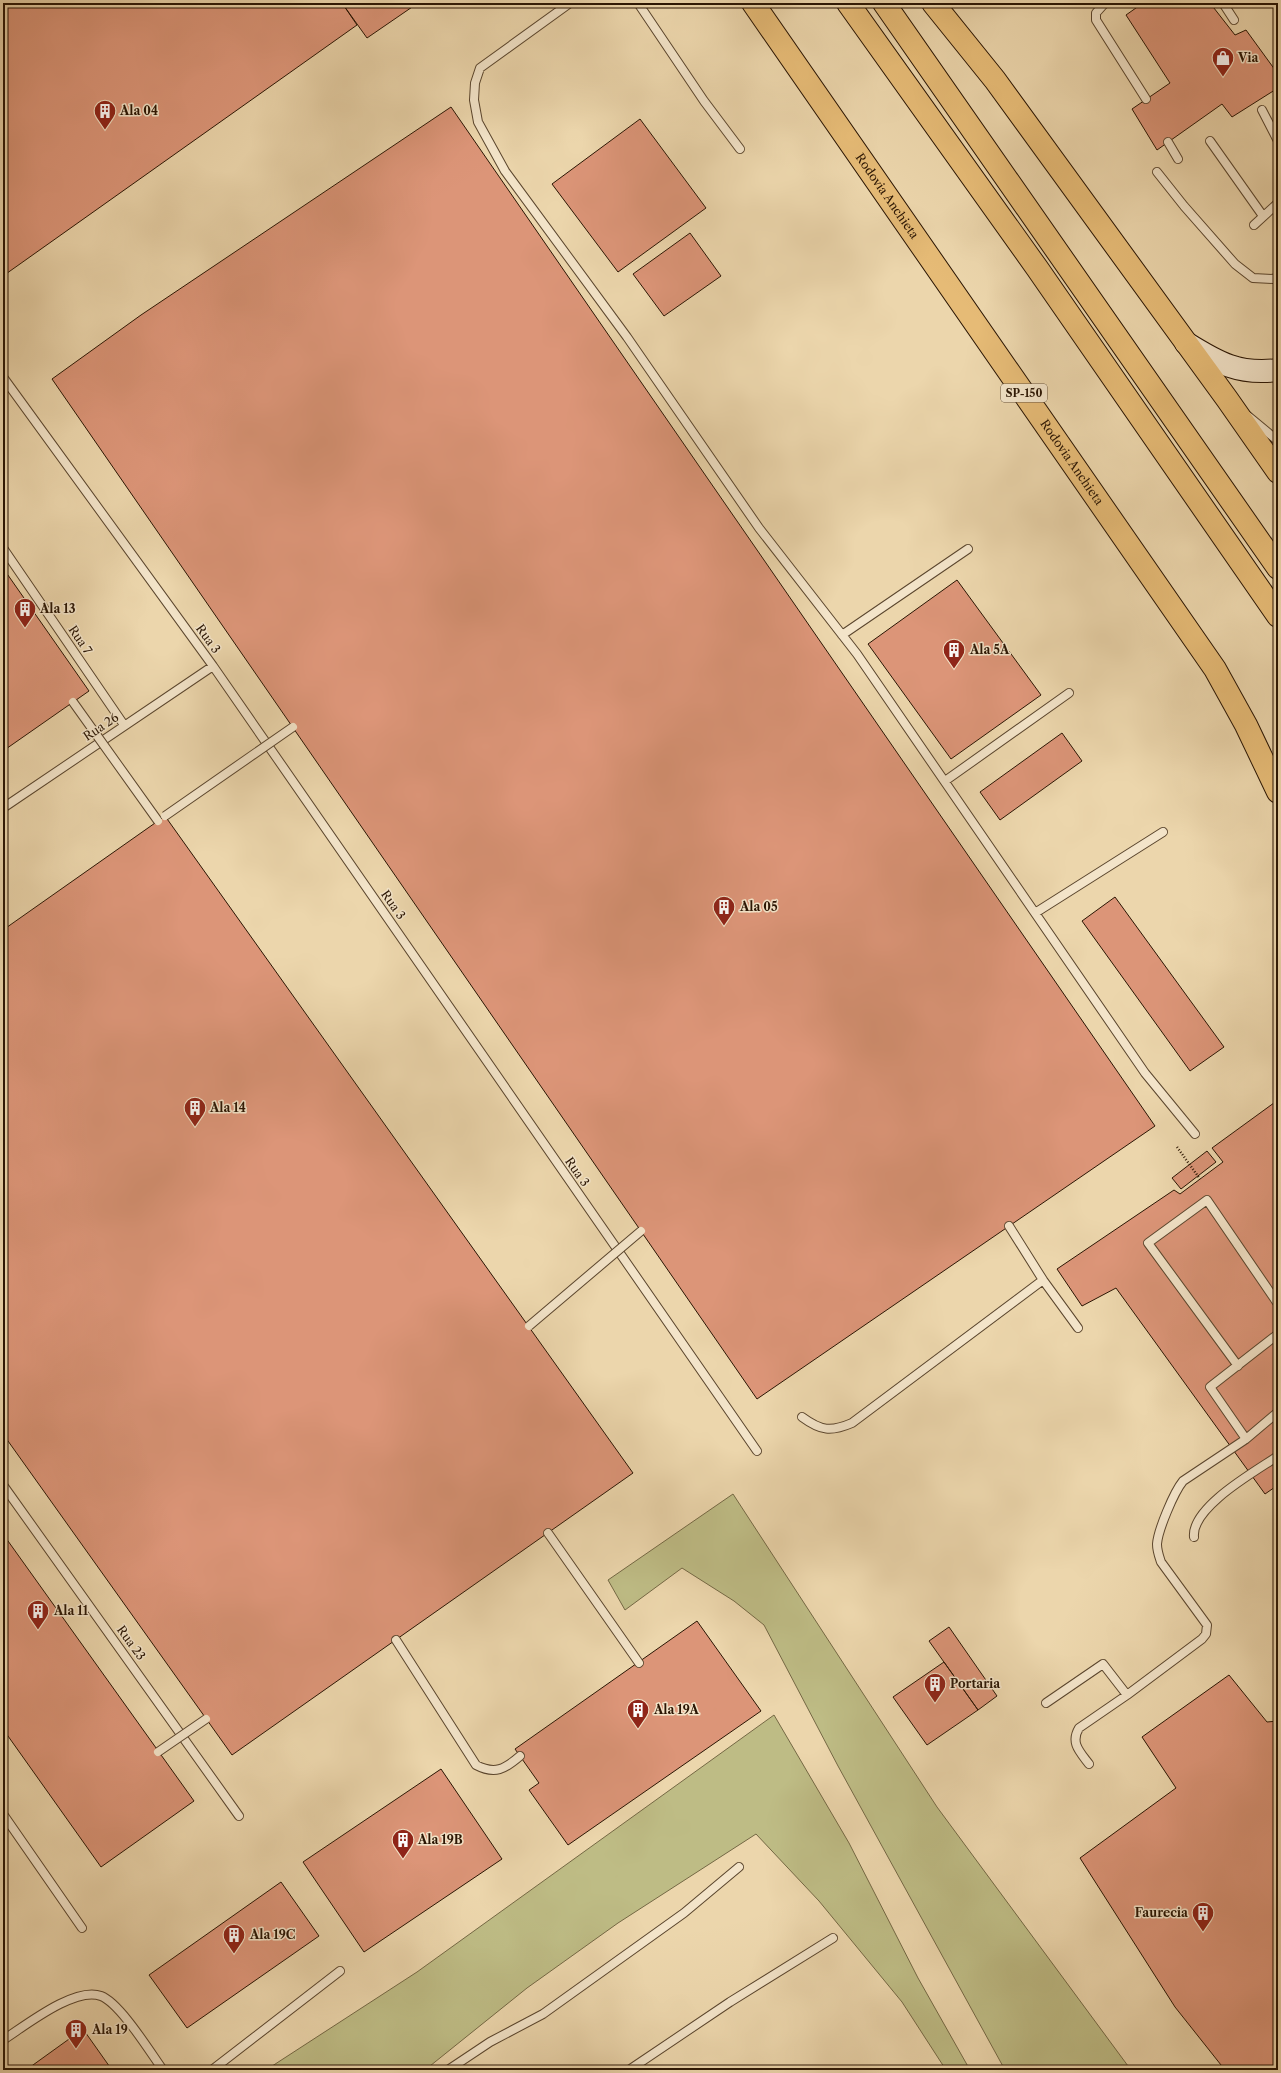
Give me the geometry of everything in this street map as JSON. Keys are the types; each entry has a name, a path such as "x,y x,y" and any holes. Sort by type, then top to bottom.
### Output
{"highway":[{"name":"Rodovia Anchieta","path":"753,3 1215,669 1246,725 1278,792"},
{"path":"848,3 1037,268 1278,616"},
{"path":"884,3 1278,568"},
{"path":"934,3 995,80 1227,399 1278,472"}],"main road":[{"path":"1186,343 1216,362 1232,368 1253,372 1278,370"}],"lane":[{"path":"570,3 480,68 475,83 474,100 478,122 505,171 627,337 758,528 842,635 1145,1072 1195,1134"},
{"path":"638,3 704,102 740,149"},
{"path":"1105,3 1096,13 1096,20 1146,99"},
{"path":"1223,3 1234,20"},
{"path":"1262,110 1278,141"},
{"path":"1210,141 1263,216"},
{"path":"1168,142 1178,159"},
{"path":"1157,172 1184,206 1235,264 1253,278 1273,279 1278,277"},
{"path":"1254,225 1278,203"},
{"name":"Rua 3","path":"3,377 213,666 757,1451"},
{"path":"1227,399 1278,441"},
{"name":"Rua 7","path":"3,548 124,725"},
{"path":"842,635 968,548"},
{"name":"Rua 26","path":"3,808 213,666"},
{"path":"945,782 1068,693"},
{"path":"73,702 158,821"},
{"path":"165,816 293,727"},
{"path":"1035,913 1163,832"},
{"path":"1238,1366 1148,1243 1207,1200 1278,1304"},
{"path":"1009,1226 1043,1280 1078,1328"},
{"path":"529,1326 641,1231"},
{"path":"802,1417 815,1427 830,1430 848,1425 1043,1280"},
{"path":"1246,1439 1210,1386 1278,1334"},
{"path":"1089,1764 1076,1746 1074,1740 1075,1734 1079,1728 1127,1695 1202,1639 1206,1634 1207,1625 1161,1562 1158,1553 1157,1542 1178,1487 1183,1481 1246,1439 1278,1412"},
{"path":"1194,1537 1193,1530 1198,1520 1208,1509 1239,1482 1278,1456"},
{"name":"Rua 23","path":"3,1485 239,1816"},
{"path":"548,1532 639,1662"},
{"path":"396,1640 476,1765 491,1771 500,1770 520,1756"},
{"path":"1046,1703 1103,1664 1127,1695"},
{"path":"158,1752 206,1719"},
{"path":"3,1814 82,1928"},
{"path":"448,2070 490,2042 543,2014 684,1913 739,1867"},
{"path":"629,2070 730,2002 833,1938"},
{"path":"212,2070 340,1971"},
{"path":"3,2040 71,1998 89,1995 100,1996 118,2008 163,2070"}],"path":[{"path":"1177,1147 1200,1179"}],"shaded area":[{"path":"733,1494 937,1807 1131,2070 1005,2070 838,1766 764,1625 734,1601 682,1568 625,1610 608,1580"},
{"path":"774,1715 849,1843 918,1978 970,2070 946,2070 902,2002 819,1901 756,1834 618,1923 527,1988 425,2070 266,2070 417,1972"}],"building":[{"name":"Ala 04","path":"3,3 342,3 357,25 3,276"},
{"path":"342,3 418,3 367,38"},
{"name":"Via","path":"1143,3 1210,3 1235,35 1246,30 1278,74 1278,88 1232,117 1222,104 1157,150 1132,109 1170,83 1126,15"},
{"name":"Ala 05","path":"451,107 1155,1126 757,1399 52,379 141,315"},
{"path":"640,119 706,208 618,272 552,184"},
{"path":"690,233 721,276 664,316 633,274"},
{"name":"Ala 13","path":"3,568 89,691 3,751"},
{"name":"Ala 5A","path":"957,580 1041,695 951,759 868,644"},
{"path":"1062,733 1082,761 1000,820 980,792"},
{"name":"Ala 14","path":"165,816 633,1473 232,1755 3,1434 3,930"},
{"path":"1115,897 1224,1047 1190,1071 1082,921"},
{"path":"1278,1100 1278,1485 1265,1494 1116,1288 1082,1306 1057,1269 1174,1190 1180,1194 1223,1162 1212,1148"},
{"path":"1207,1151 1216,1162 1181,1189 1172,1178"},
{"name":"Ala 11","path":"3,1534 194,1801 101,1867 3,1729"},
{"name":"Ala 19A","path":"697,1621 761,1711 568,1845 529,1790 539,1783 515,1749"},
{"name":"Portaria","path":"949,1627 997,1696 978,1710 929,1641"},
{"name":"Portaria","path":"944,1662 978,1710 927,1745 893,1697"},
{"name":"Faurecia","path":"1229,1675 1267,1722 1278,1721 1278,2070 1225,2070 1175,2007 1080,1858 1176,1788 1142,1737"},
{"name":"Ala 19B","path":"441,1769 502,1859 364,1952 303,1862"},
{"name":"Ala 19C","path":"281,1882 319,1936 187,2028 149,1975"},
{"name":"Ala 19","path":"83,2029 112,2070 26,2070"}],"place":[{"name":"Via","path":"1223,78"},
{"name":"Ala 04","path":"105,130"},
{"name":"Ala 13","path":"25,628"},
{"name":"Ala 5A","path":"954,670"},
{"name":"Ala 05","path":"724,926"},
{"name":"Ala 14","path":"195,1128"},
{"name":"Ala 11","path":"38,1630"},
{"name":"Portaria","path":"935,1704"},
{"name":"Ala 19A","path":"638,1730"},
{"name":"Ala 19B","path":"403,1860"},
{"name":"Faurecia","path":"1203,1932"},
{"name":"Ala 19C","path":"234,1954"},
{"name":"Ala 19","path":"76,2050"}]}
